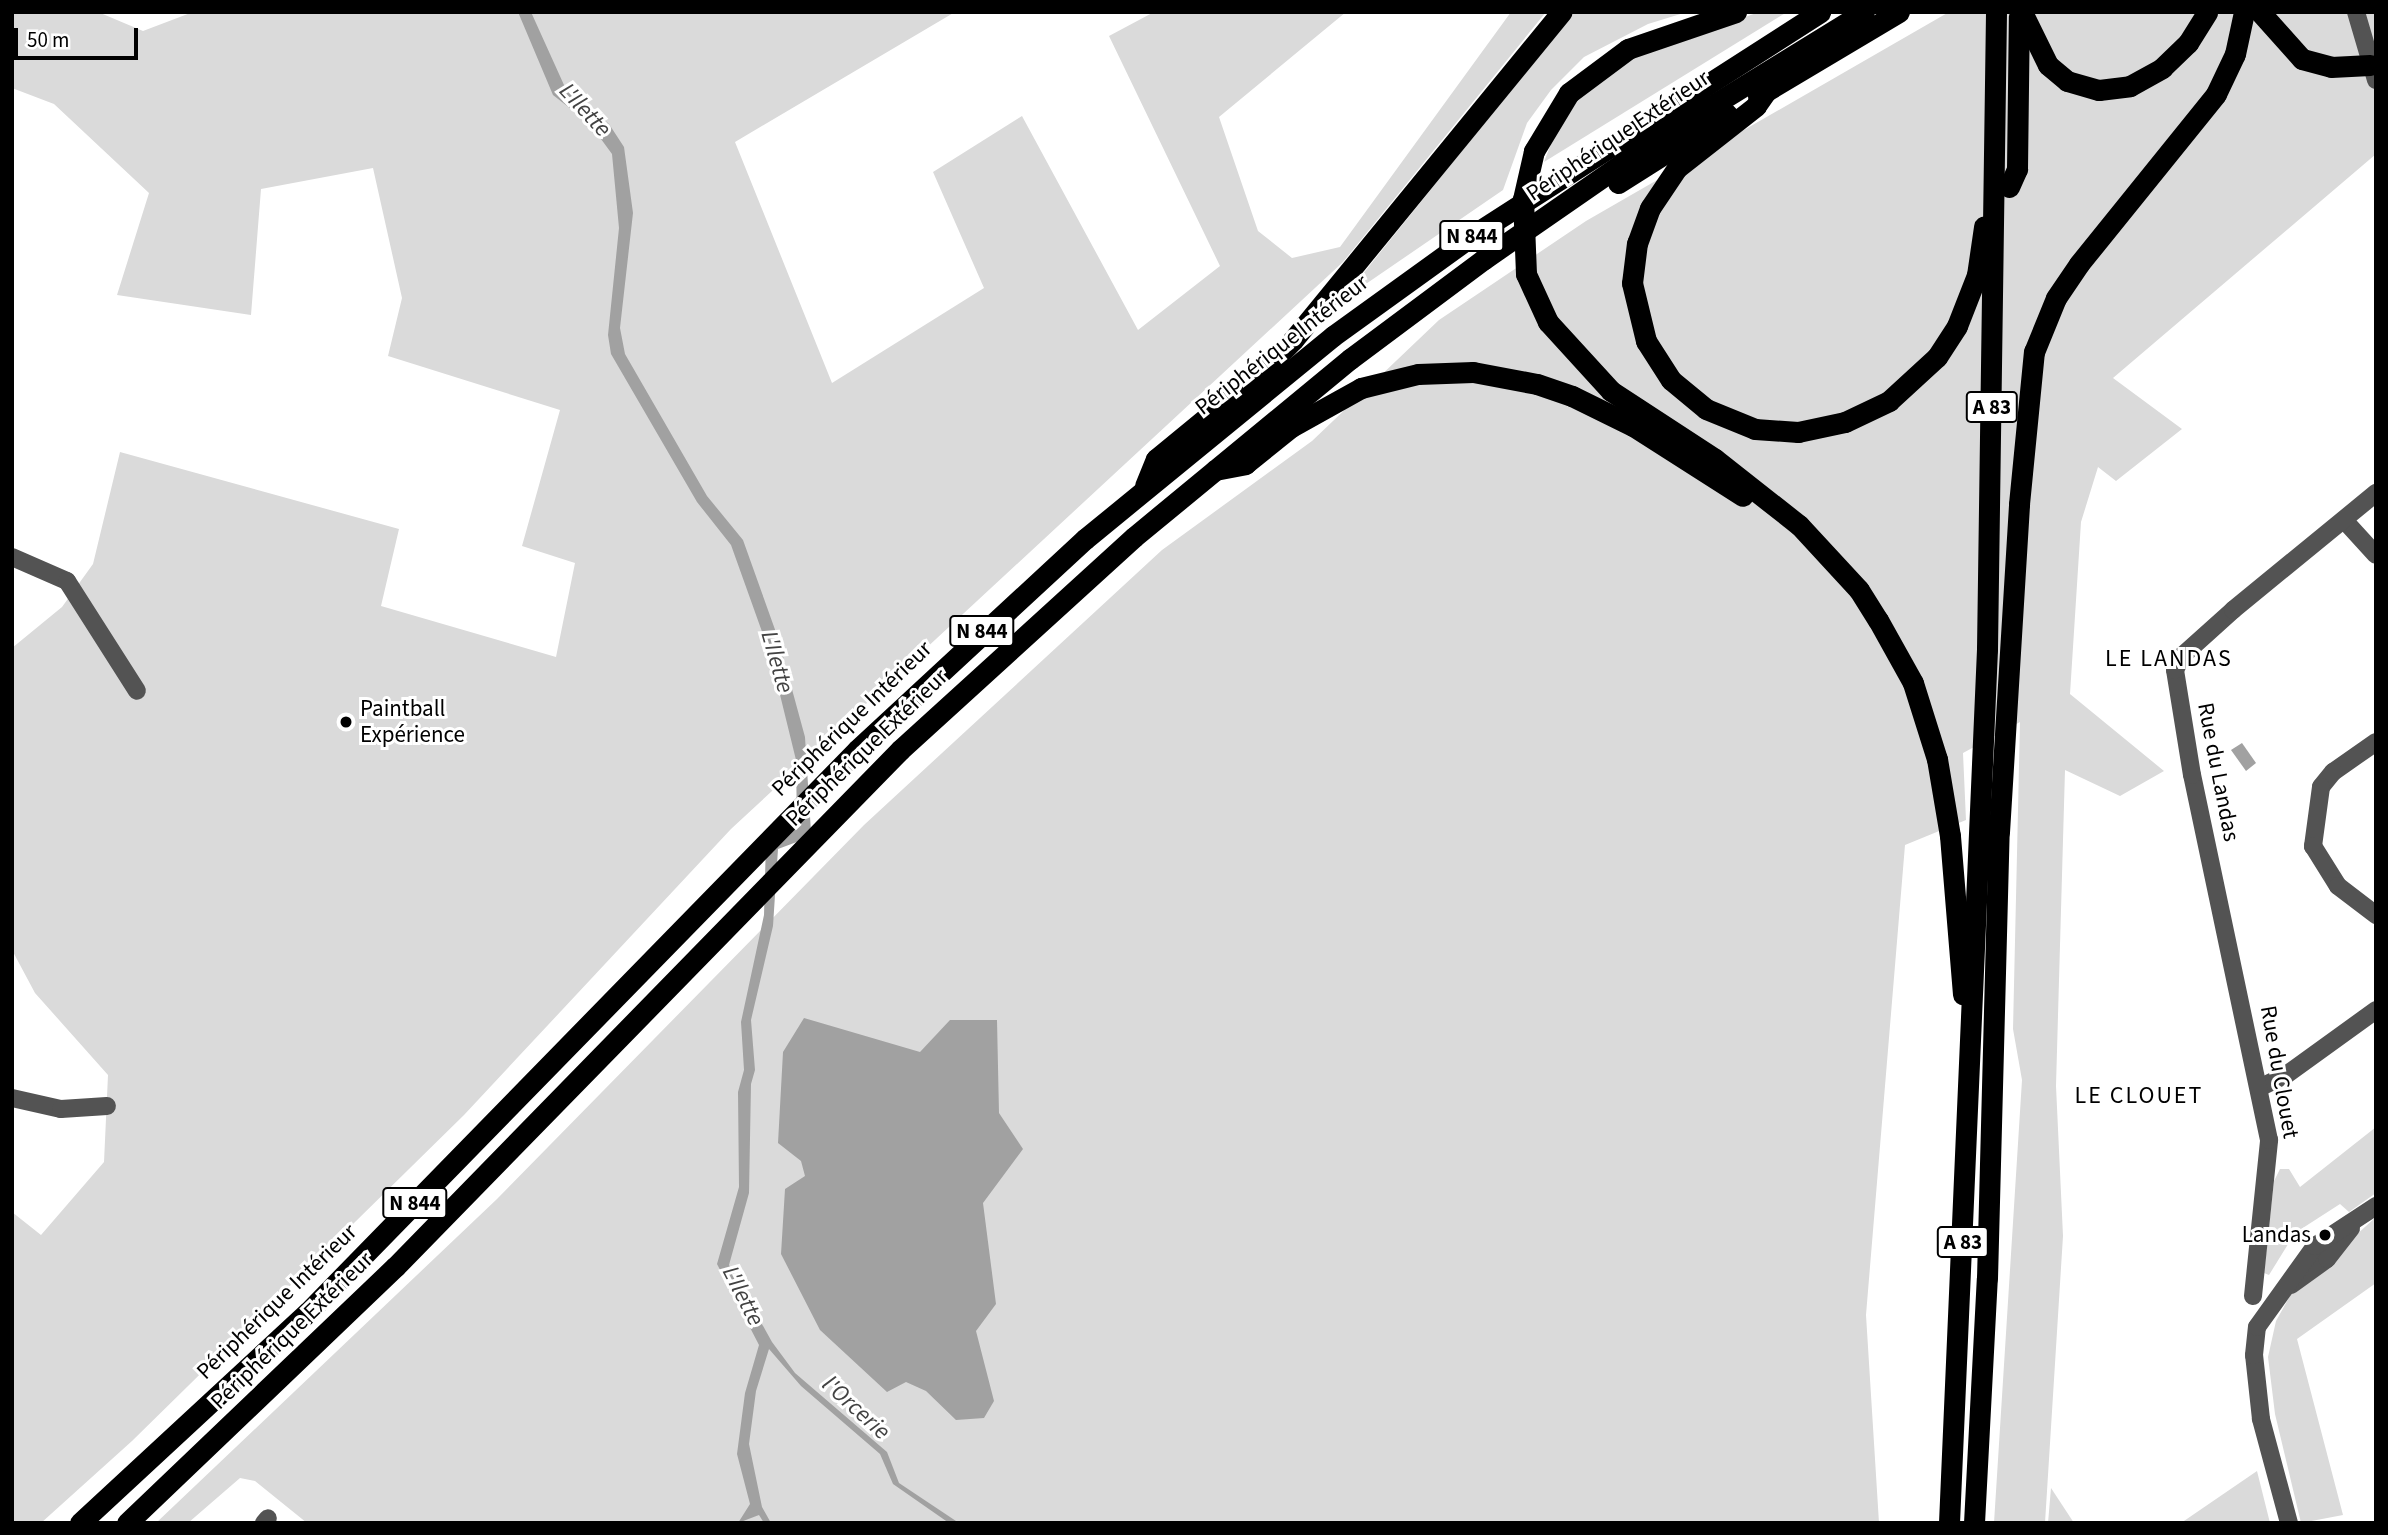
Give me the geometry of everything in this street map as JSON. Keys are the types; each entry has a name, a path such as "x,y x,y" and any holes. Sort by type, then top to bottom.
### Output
{"highway":[{"path":"1144,488 1156,459 1262,372 1293,340 1562,12"},
{"path":"1736,12 1653,38 1605,62 1562,102 1534,151 1523,199 1523,253 1534,295 1565,345 1611,391 1715,459 1799,525 1859,590 1895,647 1919,696 1937,759 1950,836 1969,1041"},
{"name":"Périphérique Intérieur","path":"80,1523 308,1312 826,780 1026,590 1144,488 1323,344 1476,233 1820,12"},
{"name":"Périphérique Extérieur","path":"127,1523 395,1267 846,804 1034,625 1210,471 1350,359 1598,180 1864,12"},
{"path":"1598,180 1612,186 1899,12"},
{"path":"2020,12 2048,65 2067,81 2099,90 2130,86 2162,68 2188,43 2207,12"},
{"path":"2009,187 2017,169 2020,12"},
{"path":"1996,704 1999,645 2034,352 2042,324 2079,264 2216,94 2235,54 2244,12"},
{"path":"2260,12 2302,59 2332,67 2373,72"},
{"name":"A 83","path":"1999,645 2009,187 2001,13"},
{"name":"A 83","path":"1999,645 1996,164 2001,13"},
{"path":"1767,90 1756,106 1667,180 1643,223 1633,263 1634,303 1658,362 1690,397 1735,424 1773,432 1835,425 1889,401 1923,372 1948,340 1968,305 1983,237 1987,182 1996,164"},
{"path":"1210,471 1245,464 1292,427 1361,388 1418,374 1473,372 1525,381 1572,396 1633,426 1748,499 1778,508"},
{"name":"A 83","path":"1974,1523 1987,1278 1999,832 1996,704"},
{"name":"A 83","path":"1949,1523 1969,1041 1996,704"}],"street":[{"path":"2356,12 2373,72"},
{"name":"Rue du Landas","path":"2238,982 2192,775 2175,670 2182,656 2376,493"},
{"path":"2344,520 2376,555"},
{"path":"12,557 66,581 137,691"},
{"path":"2376,742 2333,772 2321,787 2313,846 2338,886 2376,915"},
{"name":"Rue du Clouet","path":"2238,982 2261,1087 2269,1140 2253,1296"},
{"path":"2261,1087 2286,1075 2376,1010"},
{"path":"12,1098 61,1109 107,1106"},
{"path":"2289,1523 2261,1419 2254,1344 2260,1320 2315,1246 2376,1206"}],"shaded area":[{"path":"12,12 98,12 143,31 193,12 955,12 735,142 832,383 984,288 933,172 1022,116 1138,330 1220,266 1109,36 1154,12 1346,12 1219,117 1258,231 1292,258 1340,247 1511,12 1546,12 1343,262 731,829 464,1115 132,1441 41,1523 12,1523 12,1212 41,1235 104,1162 108,1075 35,993 12,950 12,648 62,607 93,564 120,452 399,529 381,606 556,657 575,563 522,546 560,410 388,356 402,298 373,168 261,189 251,315 117,295 149,193 54,104 12,88"},
{"path":"1574,12 1687,12 1648,24 1584,57 1551,90 1527,123 1503,190 1341,301"},
{"path":"1759,12 1787,12 1544,162 1559,123 1588,86 1619,63"},
{"path":"1949,12 2376,12 2376,154 2113,378 2182,429 2116,481 2098,467 2081,522 2070,694 2164,771 2120,796 2065,770 2056,1086 2063,1236 2045,1523 1994,1523 2022,1080 2013,1029 2020,722 1963,753 1966,820 1905,845 1866,1315 1879,1523 307,1523 255,1481 240,1478 188,1523 156,1523 497,1199 864,825 1162,550 1312,441 1439,320 1586,221"},
{"path":"2376,1127 2376,1193 2349,1212 2340,1204 2295,1233 2269,1275 2264,1273 2274,1181 2280,1169 2289,1169 2300,1187"},
{"path":"2376,1217 2376,1283 2297,1339 2343,1515 2301,1523 2275,1414 2268,1357 2276,1321 2291,1294"},
{"path":"2257,1471 2270,1523 2181,1523"},
{"path":"2051,1488 2074,1523 2048,1523"}],"water":[{"name":"L'Ilette","path":"518,12 531,12 564,85 609,124 624,147 633,213 620,328 625,354 707,496 743,540 778,638 805,737 811,832 802,840 778,849 773,926 751,1020 755,1070 751,1084 749,1193 729,1265 772,1342 795,1373 887,1452 899,1483 959,1523 949,1523 893,1484 880,1454 801,1386 769,1349 756,1391 749,1444 762,1507 771,1523 764,1523 759,1515 738,1523 750,1504 737,1454 745,1393 759,1345 717,1264 739,1187 738,1092 744,1070 741,1022 764,915 766,840 787,835 797,827 796,760 770,654 731,545 697,502 611,354 608,335 619,228 612,154 590,124 553,95"},
{"path":"2242,743 2256,763 2246,771 2231,750"},
{"path":"804,1018 920,1052 950,1020 997,1020 999,1113 1023,1149 983,1203 996,1304 976,1331 994,1401 984,1418 956,1420 926,1391 906,1382 887,1392 820,1330 781,1254 785,1189 805,1176 801,1161 778,1143 783,1052"}],"place":[{"name":"Paintball Expérience","path":"346,722"},
{"name":"Landas","path":"2325,1235"}],"district":[{"name":"LE LANDAS","path":"2169,659"},
{"name":"LE CLOUET","path":"2139,1096"}],"water label":[{"name":"l'Orcerie","path":"856,1408"}]}
